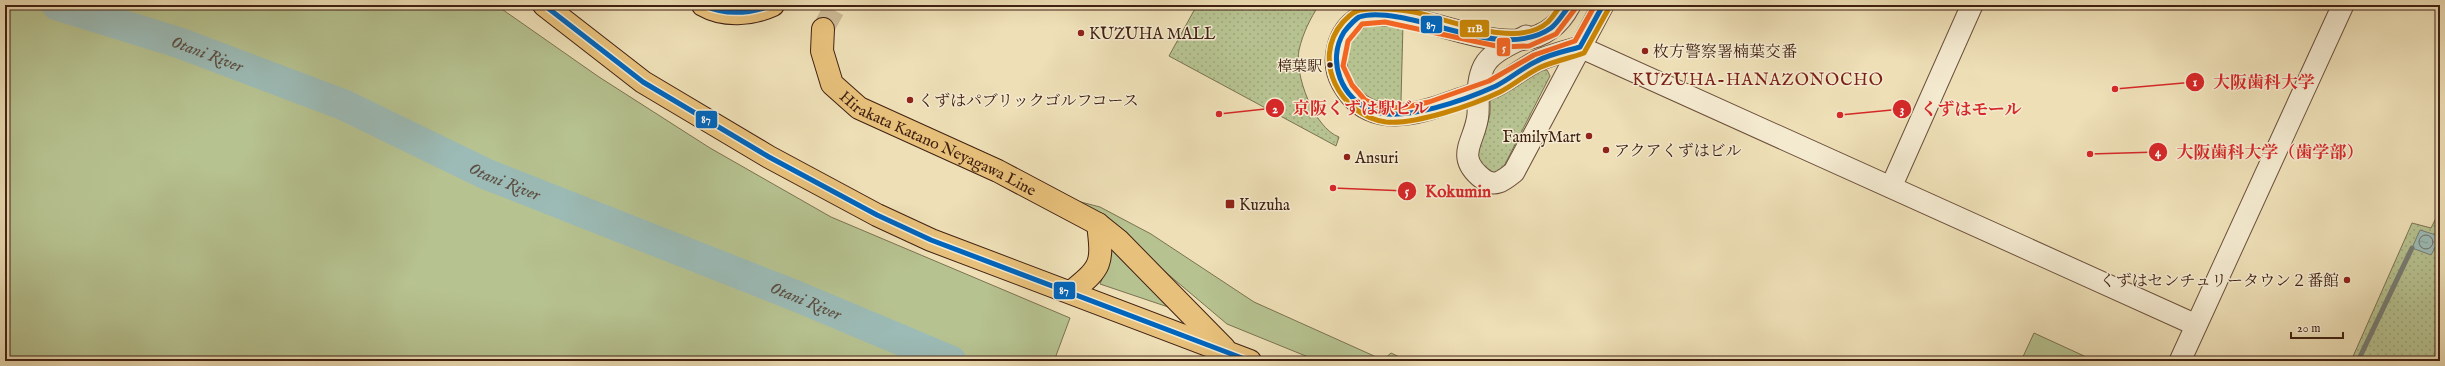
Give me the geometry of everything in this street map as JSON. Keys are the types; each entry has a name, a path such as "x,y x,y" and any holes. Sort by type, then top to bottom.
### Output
{"main road":[{"path":"544,5 643,82 769,157 877,215 930,240 1071,292 1250,361"},
{"path":"703,5 730,13 763,10 773,5"},
{"name":"Hirakata Katano Neyagawa Line","path":"823,29 822,51 832,84 859,108 998,170 1098,224 1118,240 1229,353"},
{"path":"1071,292 1092,276 1102,256 1098,224"}],"street":[{"path":"1570,5 1558,24 1546,32 1526,36 1503,34 1424,10 1398,6 1367,12 1350,25 1342,34 1336,64 1339,82 1352,98 1365,107 1392,115 1407,116 1496,86 1538,60 1580,47 2196,325"},
{"path":"1526,36 1494,55 1484,65 1477,93 1477,119 1469,141 1467,155 1472,170 1486,181 1500,183 1514,172 1603,5"},
{"path":"1891,187 1972,5"},
{"path":"2180,361 2344,5"}],"green space":[{"path":"5,5 496,5 599,77 710,148 831,217 1070,318 1054,361 5,361"},
{"path":"1197,5 1319,5 1307,26 1299,50 1298,60 1303,86 1308,99 1314,112 1322,123 1330,132 1339,137 1336,146 1169,56"},
{"path":"1368,24 1403,24 1401,101 1389,103 1378,102 1357,90 1350,80 1346,70 1345,58 1349,46 1355,37"},
{"path":"1538,70 1547,70 1550,76 1503,168 1494,174 1478,167 1475,149 1489,120 1490,101"},
{"path":"1054,195 1100,207 1151,234 1254,302 1383,360 1391,353 1408,361 1318,361 1227,324 1099,216"},
{"path":"2440,210 2440,361 2351,361 2412,223 2431,228"},
{"path":"1111,246 1177,310 1100,284 1107,267"},
{"path":"2034,333 2095,361 2021,361"}],"water":[{"path":"2440,228 2440,245 2437,244 2431,255 2412,248 2420,230 2436,235"}],"waterway":[{"name":"Otani River","path":"57,5 180,43 344,105 486,174 796,296 951,361"},
{"path":"2358,361 2412,248"}],"tunnel":[{"path":"823,29 836,5"}],"transit line":[{"name":"87","path":"544,5 643,82 769,157 877,215 931,240 1250,361"},
{"name":"87","path":"703,5 712,9 729,12 746,12 773,5"},
{"name":"11B","path":"1561,5 1548,22 1535,30 1519,33 1501,33 1482,30 1414,12 1394,9 1367,9 1357,11 1343,22 1334,37 1329,53 1330,69 1335,84 1344,98 1356,109 1370,118 1386,122 1398,122 1428,117 1460,108 1489,97 1541,67 1584,53 1609,8"},
{"name":"87","path":"1570,5 1551,28 1534,36 1516,40 1476,36 1394,16 1373,15 1359,17 1344,32 1339,43 1337,67 1340,78 1345,89 1353,98 1362,106 1373,111 1386,114 1401,114 1435,108 1496,86 1542,59 1580,47 1603,5"},
{"name":"5","path":"1575,9 1556,34 1529,46 1501,47 1385,22 1362,24 1348,41 1343,66 1352,85 1365,100 1376,105 1401,108 1429,102 1489,81 1534,55 1575,41 1595,5"}],"place":[{"name":"KUZUHA MALL","path":"1081,33"},
{"name":"枚方警察署楠葉交番","path":"1645,51"},
{"name":"樟葉駅","path":"1330,65"},
{"name":"大阪歯科大学","path":"2115,89"},
{"name":"くずはパブリックゴルフコース","path":"910,100"},
{"name":"京阪くずは駅ビル","path":"1219,114"},
{"name":"くずはモール","path":"1840,115"},
{"name":"FamilyMart","path":"1589,136"},
{"name":"アクアくずはビル","path":"1606,150"},
{"name":"大阪歯科大学（歯学部）","path":"2090,154"},
{"name":"Ansuri","path":"1347,157"},
{"name":"Kokumin","path":"1333,188"},
{"name":"Kuzuha","path":"1230,204"},
{"name":"くずはセンチュリータウン２番館","path":"2347,280"}],"district":[{"name":"KUZUHA-HANAZONOCHO","path":"1758,79"}]}
